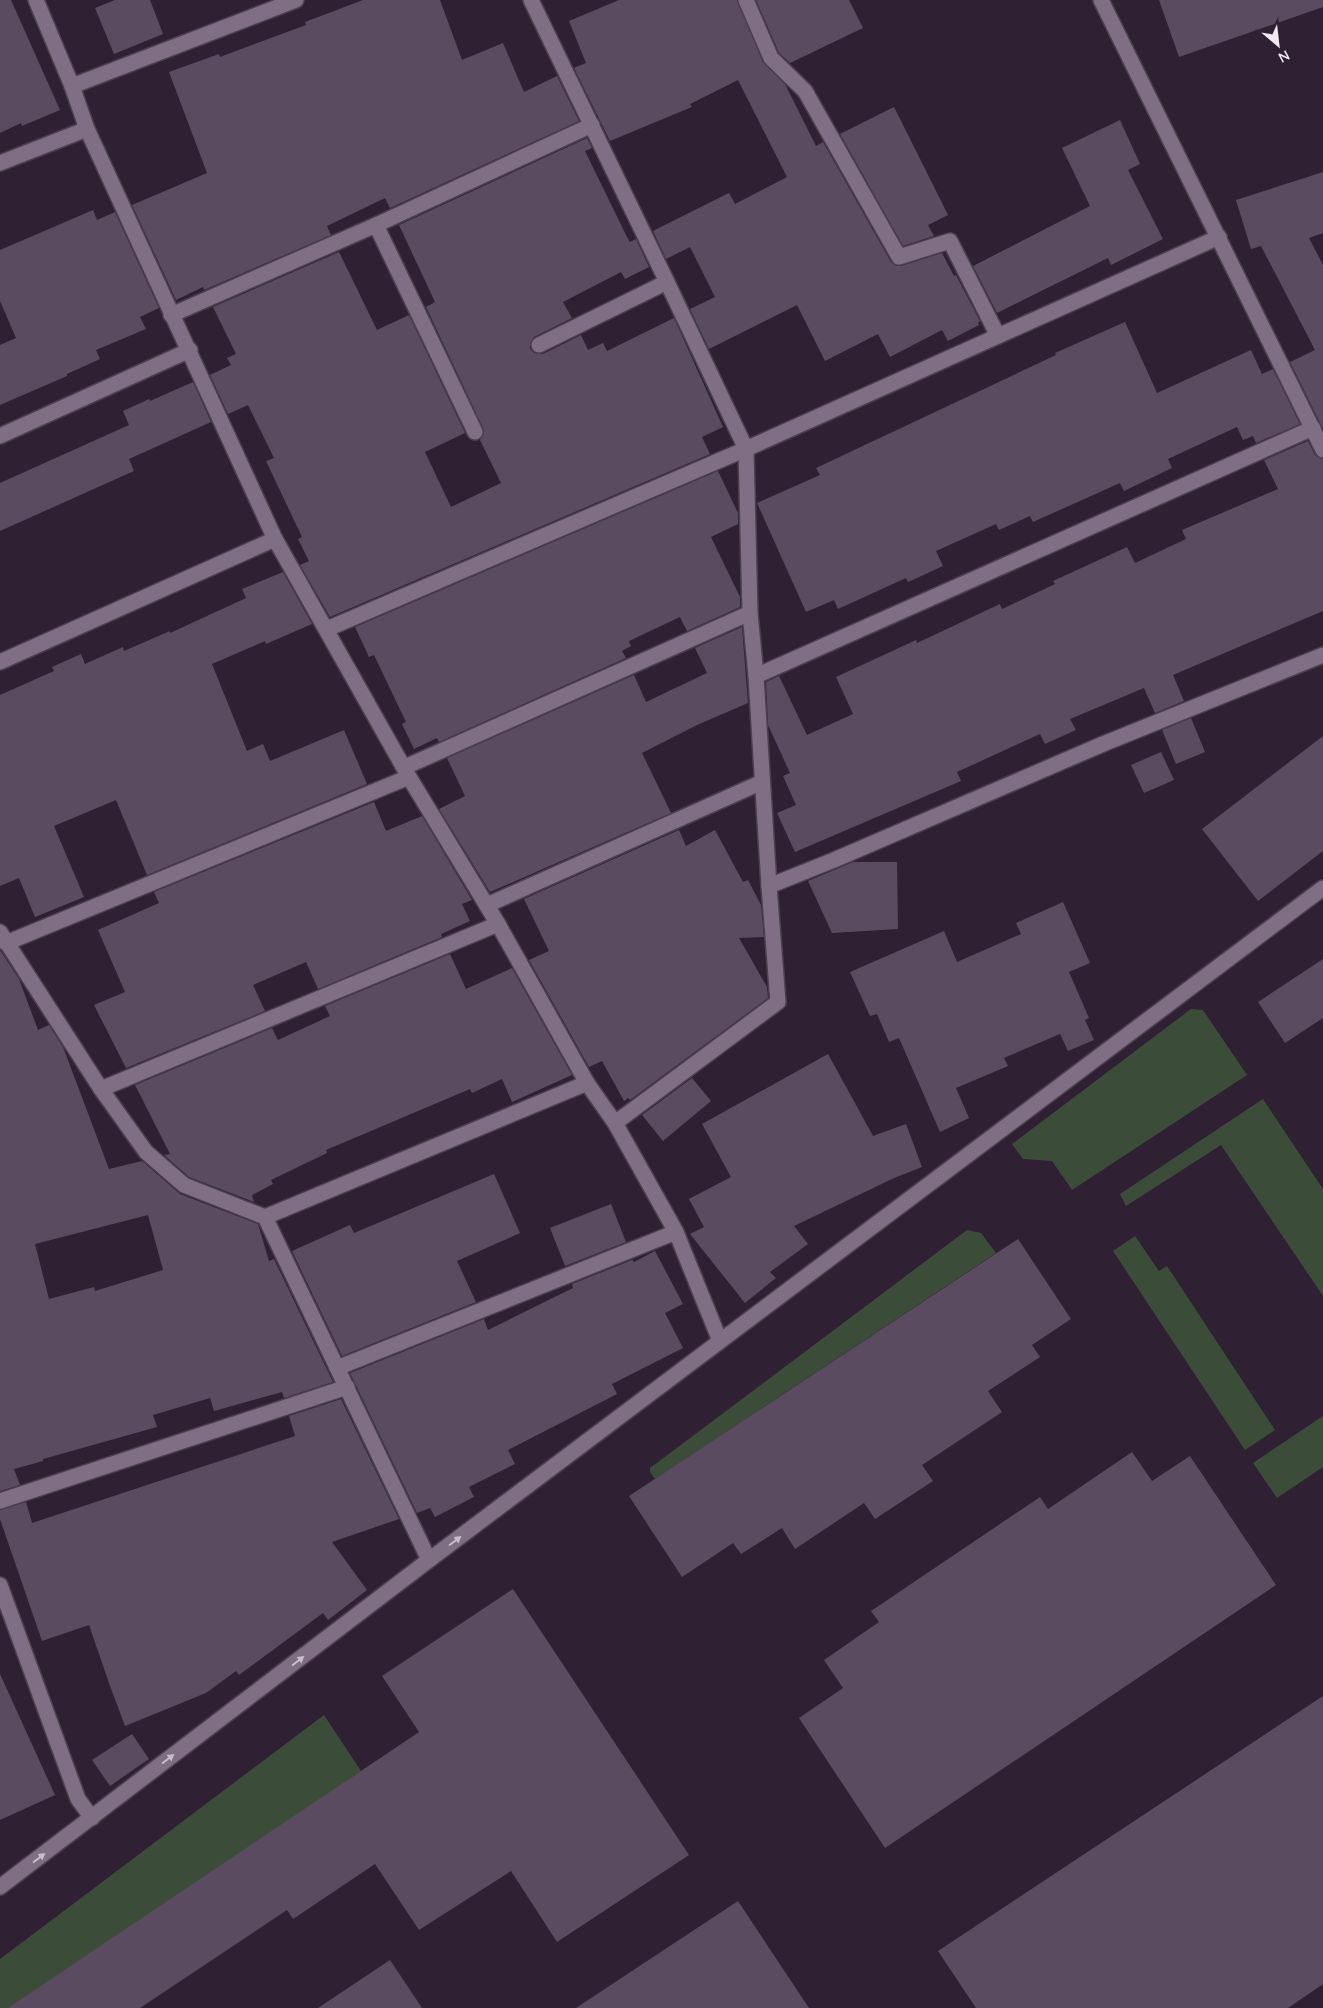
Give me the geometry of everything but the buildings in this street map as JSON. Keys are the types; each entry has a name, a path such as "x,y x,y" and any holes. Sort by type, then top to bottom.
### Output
{"street":[{"path":"36,0 72,86 87,129 171,315 190,350 275,539 407,772 498,924 587,1083 615,1123 676,1232 720,1341"},
{"path":"72,86 296,0"},
{"path":"746,0 771,58 805,91 899,257 950,241 998,336"},
{"path":"1101,0 1323,450"},
{"path":"534,1 746,449 750,613 778,1002 615,1123"},
{"path":"171,315 376,225 592,125"},
{"path":"0,162 87,129"},
{"path":"376,225 475,432"},
{"path":"327,629 746,449 1219,237"},
{"path":"539,345 667,282"},
{"path":"0,436 190,350"},
{"path":"756,676 1313,428"},
{"path":"0,662 275,539"},
{"path":"429,1560 265,1217 184,1185 146,1152 101,1089 3,938 407,772 750,613"},
{"path":"769,886 834,860 1103,744 1323,655"},
{"path":"486,905 762,782"},
{"path":"0,1887 429,1560 1323,888"},
{"path":"101,1089 498,924"},
{"path":"265,1217 587,1083"},
{"path":"338,1368 676,1232"},
{"path":"0,1501 347,1387"},
{"path":"0,1584 78,1799 92,1818"}],"green space":[{"path":"1191,1009 1203,1010 1247,1075 1072,1190 1052,1161 1023,1159 1012,1144"},
{"path":"1263,1099 1323,1189 1323,1296 1221,1145 1126,1206 1120,1194"},
{"path":"967,1230 981,1233 996,1253 655,1479 650,1472 650,1468"},
{"path":"1135,1236 1159,1271 1167,1266 1275,1430 1245,1450 1113,1251"},
{"path":"1323,1416 1323,1467 1277,1498 1253,1463"},
{"path":"324,1715 361,1771 9,2008 0,2008 0,1959"}]}
